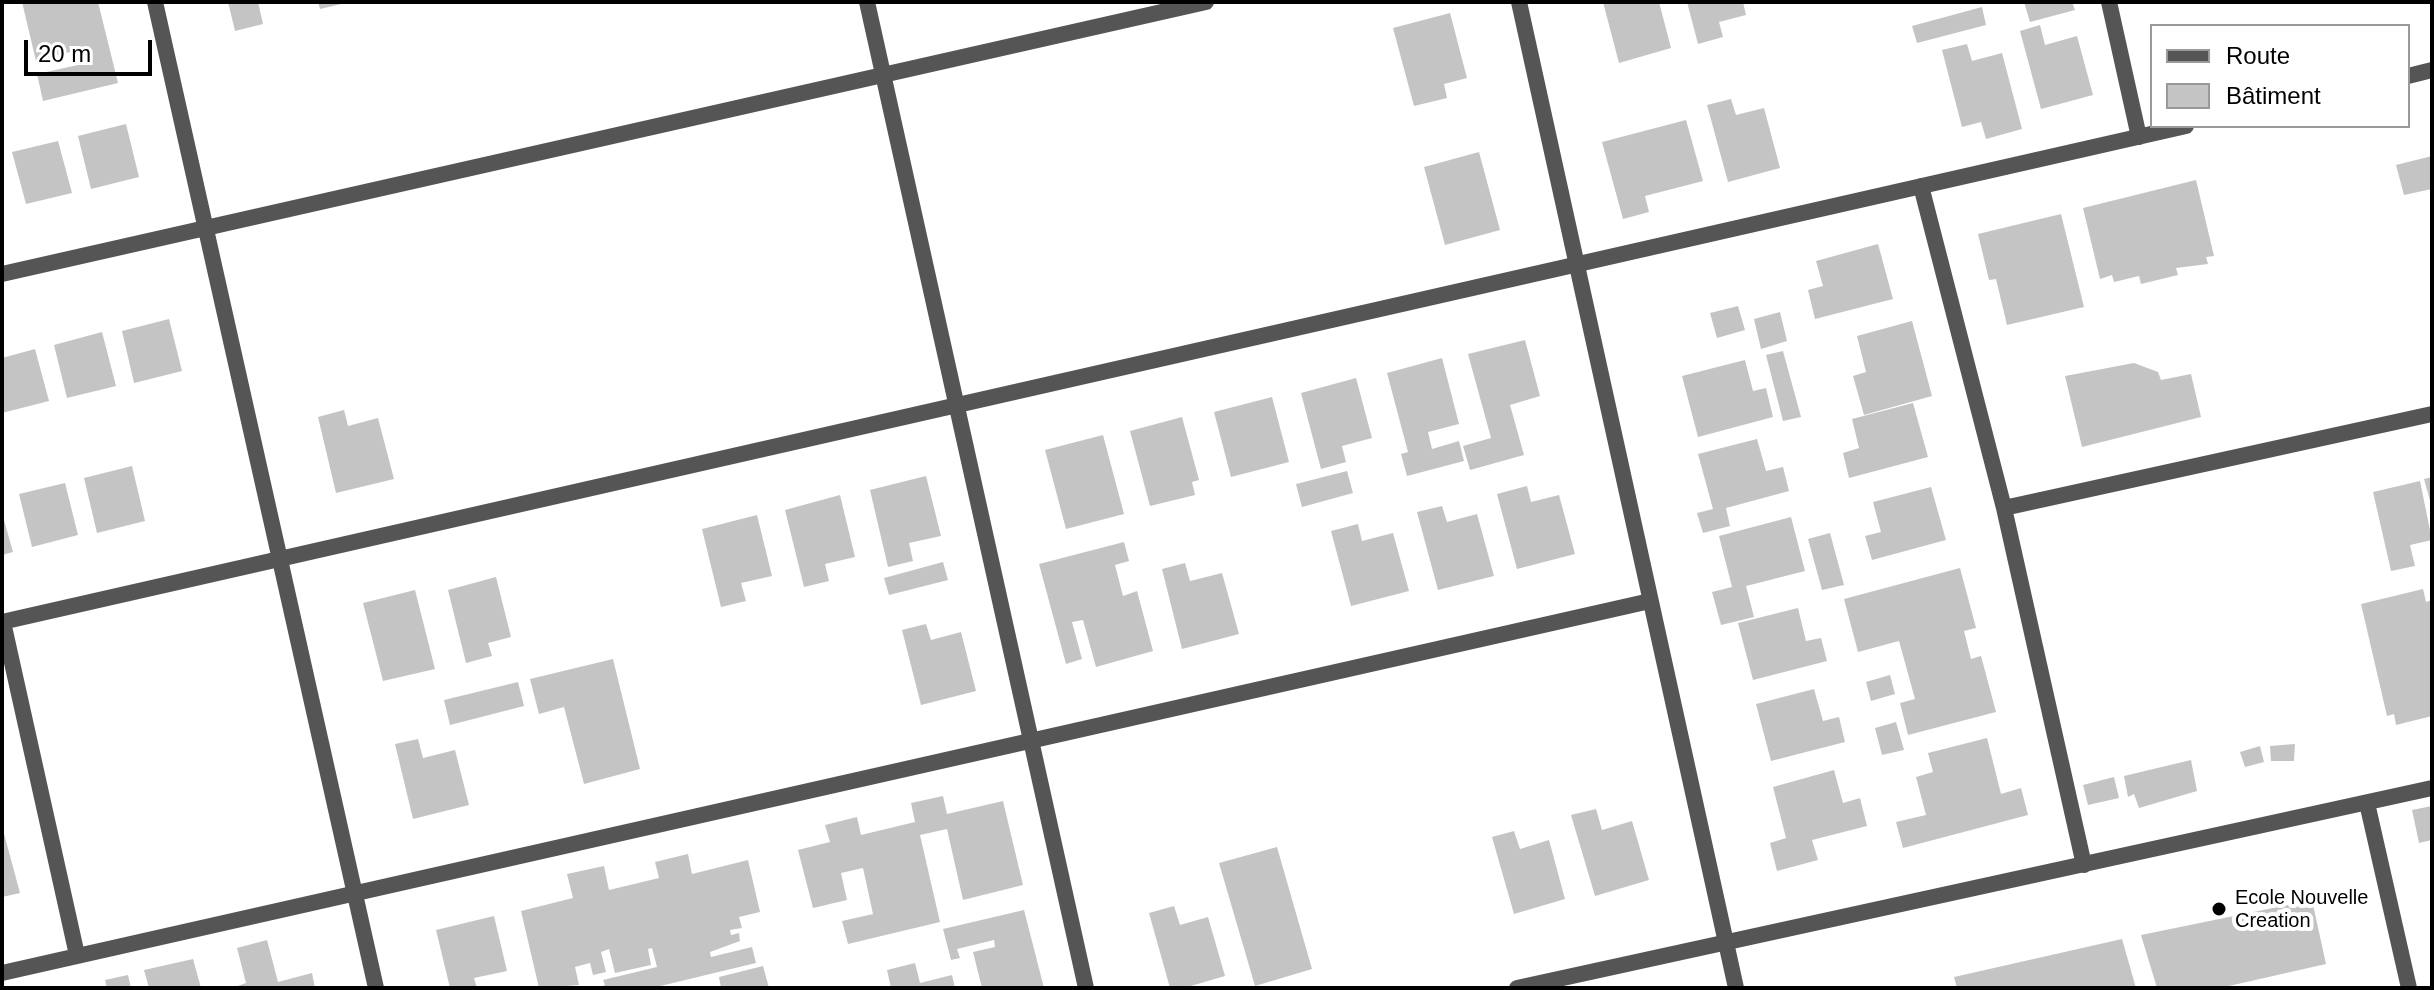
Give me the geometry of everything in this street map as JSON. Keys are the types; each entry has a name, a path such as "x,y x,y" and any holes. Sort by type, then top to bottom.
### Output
{"street":[{"path":"155,2 376,988"},
{"path":"867,2 1086,988"},
{"path":"2,274 1206,2"},
{"path":"1519,2 1736,988"},
{"path":"2109,2 2139,137"},
{"path":"2410,76 2432,70"},
{"path":"77,955 2,622 2177,128"},
{"path":"1921,186 2004,508 2084,865"},
{"path":"2004,508 2432,414"},
{"path":"2,973 1650,601"},
{"path":"1517,988 1725,940 2432,788"},
{"path":"2367,803 2409,988"}],"building":[{"path":"22,2 98,2 118,83 43,101 37,74 78,65 74,51 36,61"},
{"path":"228,2 258,2 263,24 235,31"},
{"path":"318,2 346,2 346,3 320,9"},
{"path":"1603,2 1659,2 1671,48 1619,63"},
{"path":"1687,2 1743,2 1746,15 1719,22 1723,37 1698,44"},
{"path":"2024,2 2072,2 2075,10 2030,22"},
{"path":"1982,7 1986,25 1917,43 1912,26"},
{"path":"1450,13 1467,78 1444,84 1447,98 1414,106 1393,28"},
{"path":"2040,25 2045,45 2077,36 2093,95 2041,109 2020,31"},
{"path":"1967,44 1972,61 2002,53 2022,129 1986,139 1981,122 1962,127 1942,50"},
{"path":"1731,99 1736,115 1764,108 1780,168 1728,182 1707,105"},
{"path":"1686,120 1703,181 1645,196 1649,212 1623,219 1602,142"},
{"path":"126,124 139,177 91,189 78,136"},
{"path":"58,141 72,193 26,204 12,152"},
{"path":"1479,152 1500,230 1445,245 1424,167"},
{"path":"2432,156 2432,189 2404,195 2396,165"},
{"path":"2196,180 2214,256 2206,257 2208,264 2176,268 2178,275 2141,284 2139,276 2114,282 2112,275 2100,279 2083,208"},
{"path":"2061,214 2084,307 2007,325 1996,279 1989,280 1978,234"},
{"path":"1878,244 1893,299 1815,319 1808,290 1823,286 1816,261"},
{"path":"1738,306 1745,330 1717,338 1710,313"},
{"path":"1780,312 1787,341 1761,349 1754,319"},
{"path":"169,319 182,371 134,383 122,331"},
{"path":"1912,321 1932,396 1864,415 1853,376 1866,372 1857,336"},
{"path":"102,332 116,386 67,398 54,345"},
{"path":"1525,340 1540,396 1510,405 1524,455 1470,470 1463,446 1491,438 1468,354"},
{"path":"35,349 49,401 2,413 2,358"},
{"path":"1783,351 1801,417 1783,421 1766,355"},
{"path":"1442,358 1459,424 1428,432 1432,449 1459,441 1464,461 1407,476 1401,454 1408,452 1387,373"},
{"path":"1745,360 1753,391 1766,388 1773,417 1698,437 1682,376"},
{"path":"2134,363 2158,372 2161,380 2191,374 2201,417 2082,447 2065,376"},
{"path":"1356,378 1372,438 1342,446 1346,462 1321,469 1301,393"},
{"path":"1272,397 1289,462 1231,477 1214,412"},
{"path":"1913,403 1928,457 1849,478 1843,453 1859,448 1852,419"},
{"path":"344,410 348,426 378,418 394,479 336,493 318,417"},
{"path":"1182,417 1199,480 1192,482 1195,495 1150,506 1130,431"},
{"path":"1103,435 1124,514 1066,529 1045,450"},
{"path":"1757,439 1766,471 1783,467 1789,491 1726,508 1730,526 1703,533 1697,513 1713,509 1698,454"},
{"path":"132,466 145,521 97,533 84,478"},
{"path":"1347,471 1353,493 1302,507 1296,484"},
{"path":"926,476 941,536 909,543 913,561 888,567 870,490"},
{"path":"2432,477 2432,504 2431,504 2424,479"},
{"path":"2420,481 2432,540 2410,545 2415,566 2391,571 2373,492"},
{"path":"65,483 78,535 32,547 19,494"},
{"path":"1527,486 1531,502 1559,495 1575,554 1517,569 1497,494"},
{"path":"1931,487 1946,540 1872,560 1865,536 1881,532 1873,502"},
{"path":"840,495 855,557 825,564 829,581 804,587 785,510"},
{"path":"1442,506 1447,522 1477,514 1494,576 1438,590 1417,512"},
{"path":"2,513 13,552 2,555"},
{"path":"757,515 772,576 741,583 746,601 721,607 702,529"},
{"path":"1791,517 1805,571 1746,586 1754,617 1721,625 1712,592 1732,587 1719,536"},
{"path":"1358,524 1362,541 1393,533 1409,591 1351,606 1331,531"},
{"path":"1830,533 1844,585 1822,590 1808,539"},
{"path":"1124,542 1129,561 1115,565 1123,596 1137,591 1153,651 1096,667 1083,620 1072,622 1082,659 1066,664 1039,564"},
{"path":"943,562 948,580 889,595 884,578"},
{"path":"1185,563 1190,581 1222,573 1239,634 1182,649 1162,569"},
{"path":"1960,568 1976,628 1964,631 1971,659 1981,656 1996,712 1908,735 1900,703 1915,699 1899,641 1858,652 1844,599"},
{"path":"496,577 511,637 488,643 492,656 466,663 448,590"},
{"path":"2423,589 2426,602 2432,600 2432,716 2396,725 2394,714 2387,716 2361,604"},
{"path":"415,590 435,669 383,681 363,603"},
{"path":"1798,608 1806,641 1821,638 1827,661 1753,680 1738,623"},
{"path":"926,624 931,640 961,632 976,691 921,705 902,630"},
{"path":"613,659 640,769 584,784 564,707 539,714 530,679"},
{"path":"1890,675 1895,694 1871,701 1866,682"},
{"path":"518,682 524,706 450,725 444,700"},
{"path":"1814,689 1823,721 1839,717 1845,742 1771,761 1756,704"},
{"path":"1896,722 1904,750 1882,755 1875,728"},
{"path":"1987,738 2001,794 2021,788 2028,815 1903,848 1896,822 1926,815 1916,777 1933,772 1928,753"},
{"path":"418,739 423,758 455,750 469,805 413,819 395,744"},
{"path":"2295,744 2294,761 2271,761 2270,746"},
{"path":"2260,746 2264,762 2245,767 2240,752"},
{"path":"2191,760 2197,791 2139,808 2134,794 2128,797 2124,776"},
{"path":"1834,770 1843,803 1860,798 1867,826 1812,840 1818,860 1777,871 1770,843 1786,838 1773,787"},
{"path":"2114,777 2119,798 2088,805 2083,785"},
{"path":"943,796 947,814 1003,801 1023,885 963,900 947,829 920,835 940,922 848,944 842,921 873,914 863,868 841,873 847,900 813,908 798,850 830,842 825,825 857,817 861,835 915,822 911,803"},
{"path":"2432,806 2432,840 2419,843 2412,810"},
{"path":"1596,809 1602,830 1632,821 1649,880 1595,896 1571,815"},
{"path":"2,826 20,893 2,897"},
{"path":"1514,831 1520,849 1549,840 1565,899 1514,914 1492,837"},
{"path":"1277,847 1312,969 1255,986 1219,863"},
{"path":"688,854 692,874 748,860 760,912 739,917 742,928 730,930 731,935 739,933 740,941 710,952 711,957 752,947 756,963 652,988 599,988 605,985 603,980 657,967 652,948 648,949 651,965 615,973 609,949 601,952 606,972 593,975 590,963 575,967 579,985 539,988 521,911 573,898 567,874 604,866 609,890 659,878 655,862"},
{"path":"2312,900 2326,964 2220,988 2157,988 2141,935"},
{"path":"1174,906 1180,925 1208,917 1225,976 1184,988 1170,988 1149,913"},
{"path":"1024,910 1044,988 982,988 973,952 995,947 994,940 957,949 960,958 951,960 943,929"},
{"path":"494,916 507,971 474,978 477,988 450,988 436,930"},
{"path":"2122,939 2136,988 1957,988 1954,977"},
{"path":"267,940 278,982 312,973 315,988 232,988 246,983 237,948"},
{"path":"193,959 201,988 149,988 144,970"},
{"path":"915,963 920,983 952,975 955,988 891,988 887,970"},
{"path":"763,966 769,988 721,988 719,977"},
{"path":"128,975 131,988 107,988 105,980"}],"place":[{"name":"Ecole Nouvelle Creation","path":"2219,909"}]}
